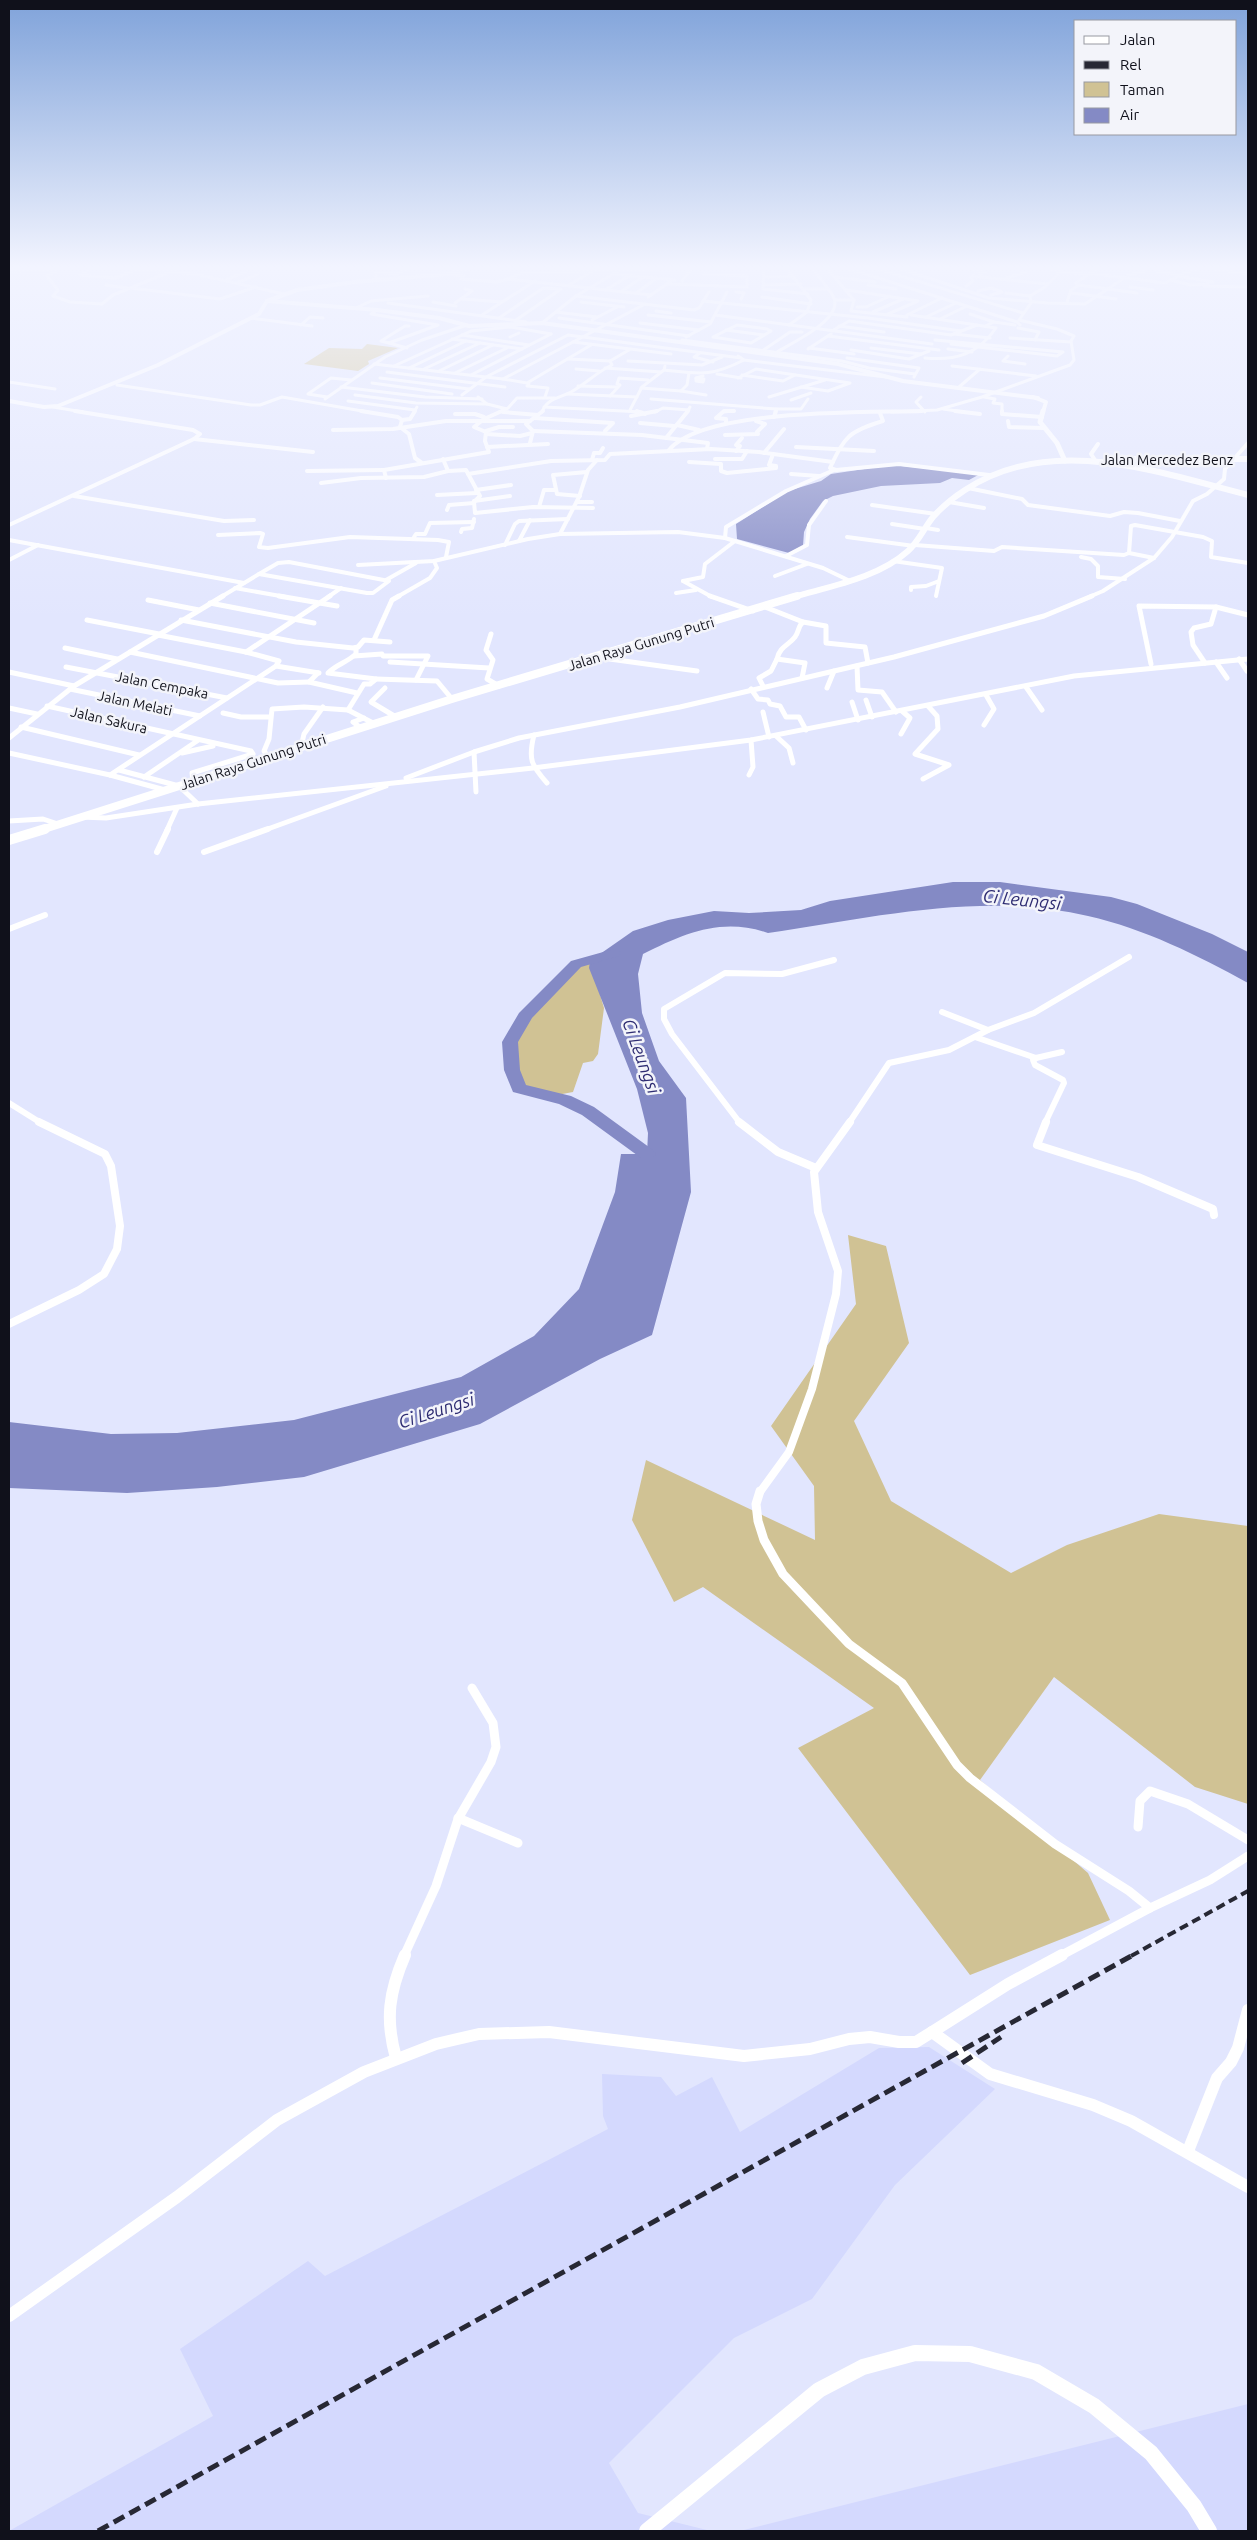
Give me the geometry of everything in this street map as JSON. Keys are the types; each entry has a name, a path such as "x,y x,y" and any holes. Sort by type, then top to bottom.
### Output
{"main road":[{"name":"Jalan Mercedez Benz","path":"1085,460 1248,459"},
{"name":"Jalan Raya Gunung Putri","path":"9,840 179,786 259,758 301,747 452,699 850,581 893,562 914,546 936,514 949,502 989,475 1012,466 1085,460 1142,470 1248,495"}],"street":[{"path":"13,383 55,389"},
{"path":"53,407 116,383"},
{"path":"324,383 308,394 327,398 349,383"},
{"path":"343,387 348,383"},
{"path":"415,410 348,401 372,383 480,398 487,404"},
{"path":"417,383 469,389"},
{"path":"472,383 505,386"},
{"path":"462,395 476,383"},
{"path":"528,383 527,386 548,388 545,398"},
{"path":"486,433 499,427 530,421 539,415 544,407 555,398 566,394 583,383"},
{"path":"610,396 616,387 620,385 617,384 618,383"},
{"path":"630,410 646,383"},
{"path":"681,391 687,383"},
{"path":"767,383 776,384"},
{"path":"768,386 779,383"},
{"path":"769,397 816,383"},
{"path":"801,387 828,391 850,383 847,383"},
{"path":"916,383 1038,398 1046,402 1040,422 1057,443 1065,461"},
{"path":"917,383 993,393"},
{"path":"959,387 964,383"},
{"path":"669,450 674,444 699,430 726,423 774,417 925,412 982,397 1023,383"},
{"path":"117,385 251,405 260,405 282,397 393,416 402,420 410,418 418,403 425,398"},
{"path":"343,387 425,398 480,398 495,385"},
{"path":"998,385 1010,387"},
{"path":"578,386 616,387"},
{"path":"532,398 533,394 539,392 539,387"},
{"path":"641,388 706,395"},
{"path":"794,389 812,393 830,393"},
{"path":"791,400 812,393"},
{"path":"566,394 637,397"},
{"path":"355,395 418,403 487,404 507,409"},
{"path":"921,397 916,402 925,412"},
{"path":"982,397 995,399 993,403 1002,404 1002,414 1042,417"},
{"path":"503,412 514,404 517,398 555,398"},
{"path":"651,399 743,408 800,410 808,399"},
{"path":"621,401 634,401"},
{"path":"9,402 53,407 193,430 200,434 194,439 9,525"},
{"path":"666,438 689,410 692,403"},
{"path":"544,407 630,410 641,411 645,415"},
{"path":"1017,415 1020,407"},
{"path":"631,416 655,413 663,408 689,410"},
{"path":"726,423 726,419 716,418 723,411 735,411 743,408"},
{"path":"564,420 572,409"},
{"path":"774,417 776,409"},
{"path":"941,409 980,414"},
{"path":"539,415 503,412 484,417 474,428 486,433 520,436 533,432 605,431 709,444 707,449"},
{"path":"834,470 829,467 843,440 862,427 883,420 880,413"},
{"path":"455,414 479,414 484,417"},
{"path":"627,434 640,423 645,415"},
{"path":"400,427 402,420"},
{"path":"333,430 400,427 446,421 564,420 613,423 605,431"},
{"path":"725,434 759,434 757,432 765,424 757,423 754,420"},
{"path":"530,421 533,432 530,443"},
{"path":"1008,421 1009,427 1044,428"},
{"path":"640,423 699,430"},
{"path":"400,427 409,434 415,458 422,463"},
{"path":"760,429 768,430"},
{"path":"764,453 784,429"},
{"path":"571,439 572,431"},
{"path":"486,433 488,452"},
{"path":"736,451 740,446 736,445 742,438"},
{"path":"194,439 313,452"},
{"path":"488,447 523,446 530,443 548,444"},
{"path":"204,852 474,752 534,735 680,707 763,686 857,666 1028,622 1092,597 1125,579 1154,558 1175,531 1193,501 1216,487 1225,478 1223,471 1248,443"},
{"path":"1095,460 1090,454 1098,444"},
{"path":"796,447 868,447"},
{"path":"838,447 874,451"},
{"path":"595,460 593,454 600,453 603,448"},
{"path":"468,474 536,463 607,460 607,454 669,450 747,451 833,462"},
{"path":"732,462 740,462 747,451"},
{"path":"307,471 360,472 384,470 488,452 495,454"},
{"path":"689,462 720,464 721,471 726,473 776,468 776,466 769,465 773,454"},
{"path":"693,458 741,459"},
{"path":"443,459 448,472"},
{"path":"560,534 580,496 587,472 595,460"},
{"path":"725,538 726,527 738,519 786,491 834,470 899,464 989,475"},
{"path":"384,470 386,478"},
{"path":"321,483 361,478 424,477 464,470 480,496 474,502"},
{"path":"360,472 361,478"},
{"path":"580,496 558,495 554,475 587,472"},
{"path":"791,474 823,476"},
{"path":"437,495 476,492 511,485"},
{"path":"968,488 1022,499 1028,505 1091,515 1115,516 1120,513 1132,512 1180,521"},
{"path":"539,507 544,490 556,490"},
{"path":"504,491 511,497 514,508"},
{"path":"74,496 224,520 254,520"},
{"path":"447,510 450,505 511,497"},
{"path":"496,511 494,505 511,497"},
{"path":"786,556 807,545 809,525 826,501"},
{"path":"218,535 260,533 262,534 259,547 268,548 350,537 449,542 458,537 462,529 472,528 475,513 474,502"},
{"path":"577,502 592,502"},
{"path":"949,502 984,508"},
{"path":"872,505 936,514"},
{"path":"475,513 514,508 594,508"},
{"path":"1091,515 1091,518 1098,519"},
{"path":"504,545 517,522 568,519"},
{"path":"519,541 530,520"},
{"path":"414,539 416,534 426,534 429,523 474,522"},
{"path":"892,524 938,530"},
{"path":"1129,554 1131,525 1175,531 1211,540 1213,546 1211,557 1248,563"},
{"path":"358,565 434,562 446,557 560,534 678,532 725,538 786,556 850,581"},
{"path":"847,537 914,546 996,552 1001,547 1117,556 1129,554 1154,558"},
{"path":"9,540 244,583"},
{"path":"735,541 705,564 703,577 683,581 696,590 753,610"},
{"path":"446,557 449,542"},
{"path":"9,560 38,545"},
{"path":"1060,551 1068,555 1091,559 1099,568 1098,577 1125,579"},
{"path":"9,738 47,706 117,659 259,574 284,562 386,580 416,563"},
{"path":"374,640 392,600 430,578 437,568 434,562"},
{"path":"893,562 941,568 936,596"},
{"path":"774,576 807,564"},
{"path":"259,574 370,593 388,582 386,580"},
{"path":"910,590 911,587 924,586 940,581"},
{"path":"235,588 337,606"},
{"path":"246,652 341,588"},
{"path":"676,593 696,590"},
{"path":"148,600 199,610"},
{"path":"210,603 314,623"},
{"path":"1151,664 1139,606 1216,607 1248,615"},
{"path":"765,607 803,622 826,626 826,643 865,647 868,663"},
{"path":"1205,663 1193,645 1191,632 1194,628 1211,624 1216,607"},
{"path":"86,620 246,652 279,661 276,666 110,775"},
{"path":"182,620 268,637 356,648"},
{"path":"763,686 759,678 771,671 779,650 796,636 800,624 803,622"},
{"path":"491,634 486,650 493,660 487,679 499,686"},
{"path":"328,673 337,664 346,663 354,656 356,648 362,640 390,642"},
{"path":"64,648 117,659"},
{"path":"130,652 278,683 309,682 357,693"},
{"path":"354,656 382,654 383,656 428,656 416,680"},
{"path":"595,657 697,671"},
{"path":"777,659 805,663 802,678"},
{"path":"1239,659 1247,671"},
{"path":"81,818 106,818 198,804 533,768 751,740 986,695 1074,676 1248,659"},
{"path":"390,662 489,668"},
{"path":"1216,662 1227,678"},
{"path":"276,666 318,673 376,679 438,681 440,687 452,699"},
{"path":"857,666 858,690 882,692 899,712 910,718 901,734"},
{"name":"Jalan Cempaka","path":"66,667 227,698"},
{"path":"827,688 834,671"},
{"name":"Jalan Melati","path":"9,672 200,716"},
{"path":"309,682 318,673"},
{"path":"348,710 364,684 370,684 376,679"},
{"path":"1026,687 1042,710"},
{"path":"385,688 371,702 396,717"},
{"path":"751,689 758,699 768,700 770,704 780,706 786,717 799,717 806,730"},
{"path":"984,725 994,709 986,695"},
{"path":"866,700 872,717"},
{"path":"852,702 858,720"},
{"name":"Jalan Sakura","path":"47,706 197,741 247,750 259,758"},
{"path":"923,779 949,765 915,754 938,729 937,716 928,706"},
{"path":"301,747 304,734 323,707"},
{"path":"193,781 192,773 245,756 259,758 264,754 269,739 270,717 274,708 323,707 348,710 375,724"},
{"path":"9,708 37,714"},
{"path":"763,712 769,737"},
{"path":"224,713 241,717 270,717"},
{"path":"361,728 354,722 364,718"},
{"path":"21,727 139,755"},
{"path":"534,735 531,748 533,768 547,783"},
{"path":"776,736 789,748 794,763"},
{"path":"749,775 754,767 751,740"},
{"path":"144,777 197,741"},
{"path":"178,754 217,745"},
{"path":"474,752 476,792"},
{"path":"9,753 110,775 165,790"},
{"path":"120,770 179,786 198,804"},
{"path":"157,852 176,808"},
{"path":"9,821 43,819 58,824"},
{"path":"9,929 45,915"},
{"path":"1129,958 1034,1013 988,1030 942,1052 889,1063 831,1150 816,1168 813,1177 818,1212 836,1260 838,1271 836,1294 812,1389 789,1452 758,1495 756,1511 764,1540 783,1574 849,1644 902,1682 957,1765 978,1786 1055,1844 1129,1891 1150,1908"},
{"path":"816,1168 778,1152 742,1126 672,1034 664,1019 664,1008 725,973 782,974 834,960"},
{"path":"942,1012 988,1030"},
{"path":"975,1036 1036,1058"},
{"path":"1062,1052 1056,1056 1042,1055 1033,1060 1036,1066 1064,1081 1036,1144 1138,1177 1213,1209 1214,1215"},
{"path":"9,1103 33,1119 105,1154 112,1166 120,1226 117,1249 104,1274 79,1290 9,1324"},
{"path":"396,2058 389,2042 388,2017 394,1980 435,1887 458,1818 492,1760 496,1746 496,1736 491,1718 472,1688"},
{"path":"1138,1827 1140,1802 1142,1797 1150,1791 1170,1797 1248,1840"},
{"path":"458,1818 518,1843"},
{"path":"9,2316 177,2197 277,2120 327,2091 396,2058 460,2037 523,2031 580,2035 646,2046 744,2056 810,2049 849,2039 870,2037 899,2042 916,2042 1008,1984 1150,1908 1210,1880 1248,1856"},
{"path":"1188,2151 1217,2078 1238,2048 1248,2010"},
{"path":"932,2032 990,2074 1051,2094 1093,2105 1131,2121 1188,2151 1248,2187"},
{"path":"646,2531 819,2390 863,2367 914,2353 970,2354 1036,2372 1094,2406 1151,2453 1194,2506 1209,2531"}],"shaded area":[{"path":"929,2047 995,2089 895,2185 812,2299 734,2338 609,2463 638,2513 711,2531 9,2531 213,2416 180,2349 308,2261 325,2276 608,2129 603,2116 602,2074 661,2077 676,2096 712,2077 740,2132 879,2048"},
{"path":"1248,2404 1248,2531 740,2531"}],"green space":[{"path":"590,961 604,1008 598,1054 593,1061 583,1063 573,1092 557,1095 519,1088 512,1070 510,1042 525,1016 576,964"},
{"path":"848,1235 886,1246 909,1343 854,1421 891,1501 1011,1573 1067,1545 1159,1514 1248,1526 1248,1804 1195,1787 1054,1677 980,1780 1088,1873 1110,1920 970,1975 798,1748 874,1708 703,1587 674,1602 632,1520 646,1460 815,1540 814,1486 771,1426 856,1304"}],"water":[{"path":"891,465 980,474 969,480 952,478 940,483 881,486 833,496 823,501 810,519 804,532 803,546 789,553 737,539 736,524 788,491 821,481 831,474"},
{"name":"Ci Leungsi","path":"953,882 1000,882 1111,897 1137,904 1212,934 1248,952 1248,983 1170,944 1109,921 1048,909 1008,906 928,909 768,933 751,928 719,927 689,934 674,940 643,954 638,974 642,1013 659,1061 686,1098 691,1192 652,1335 600,1359 480,1424 304,1477 217,1487 127,1493 9,1488 9,1422 111,1434 177,1433 294,1420 461,1377 534,1336 579,1289 615,1192 621,1154 647,1154 648,1133 637,1089 589,968 590,961 633,931 668,920 714,911 749,913 801,910 830,901"}],"waterway":[{"path":"614,953 576,964 525,1016 510,1042 512,1070 519,1088 565,1100 588,1111 647,1154"}],"railway":[{"path":"1131,1956 1248,1891"},
{"path":"98,2531 1133,1955"},
{"path":"962,2063 1001,2037"}]}
